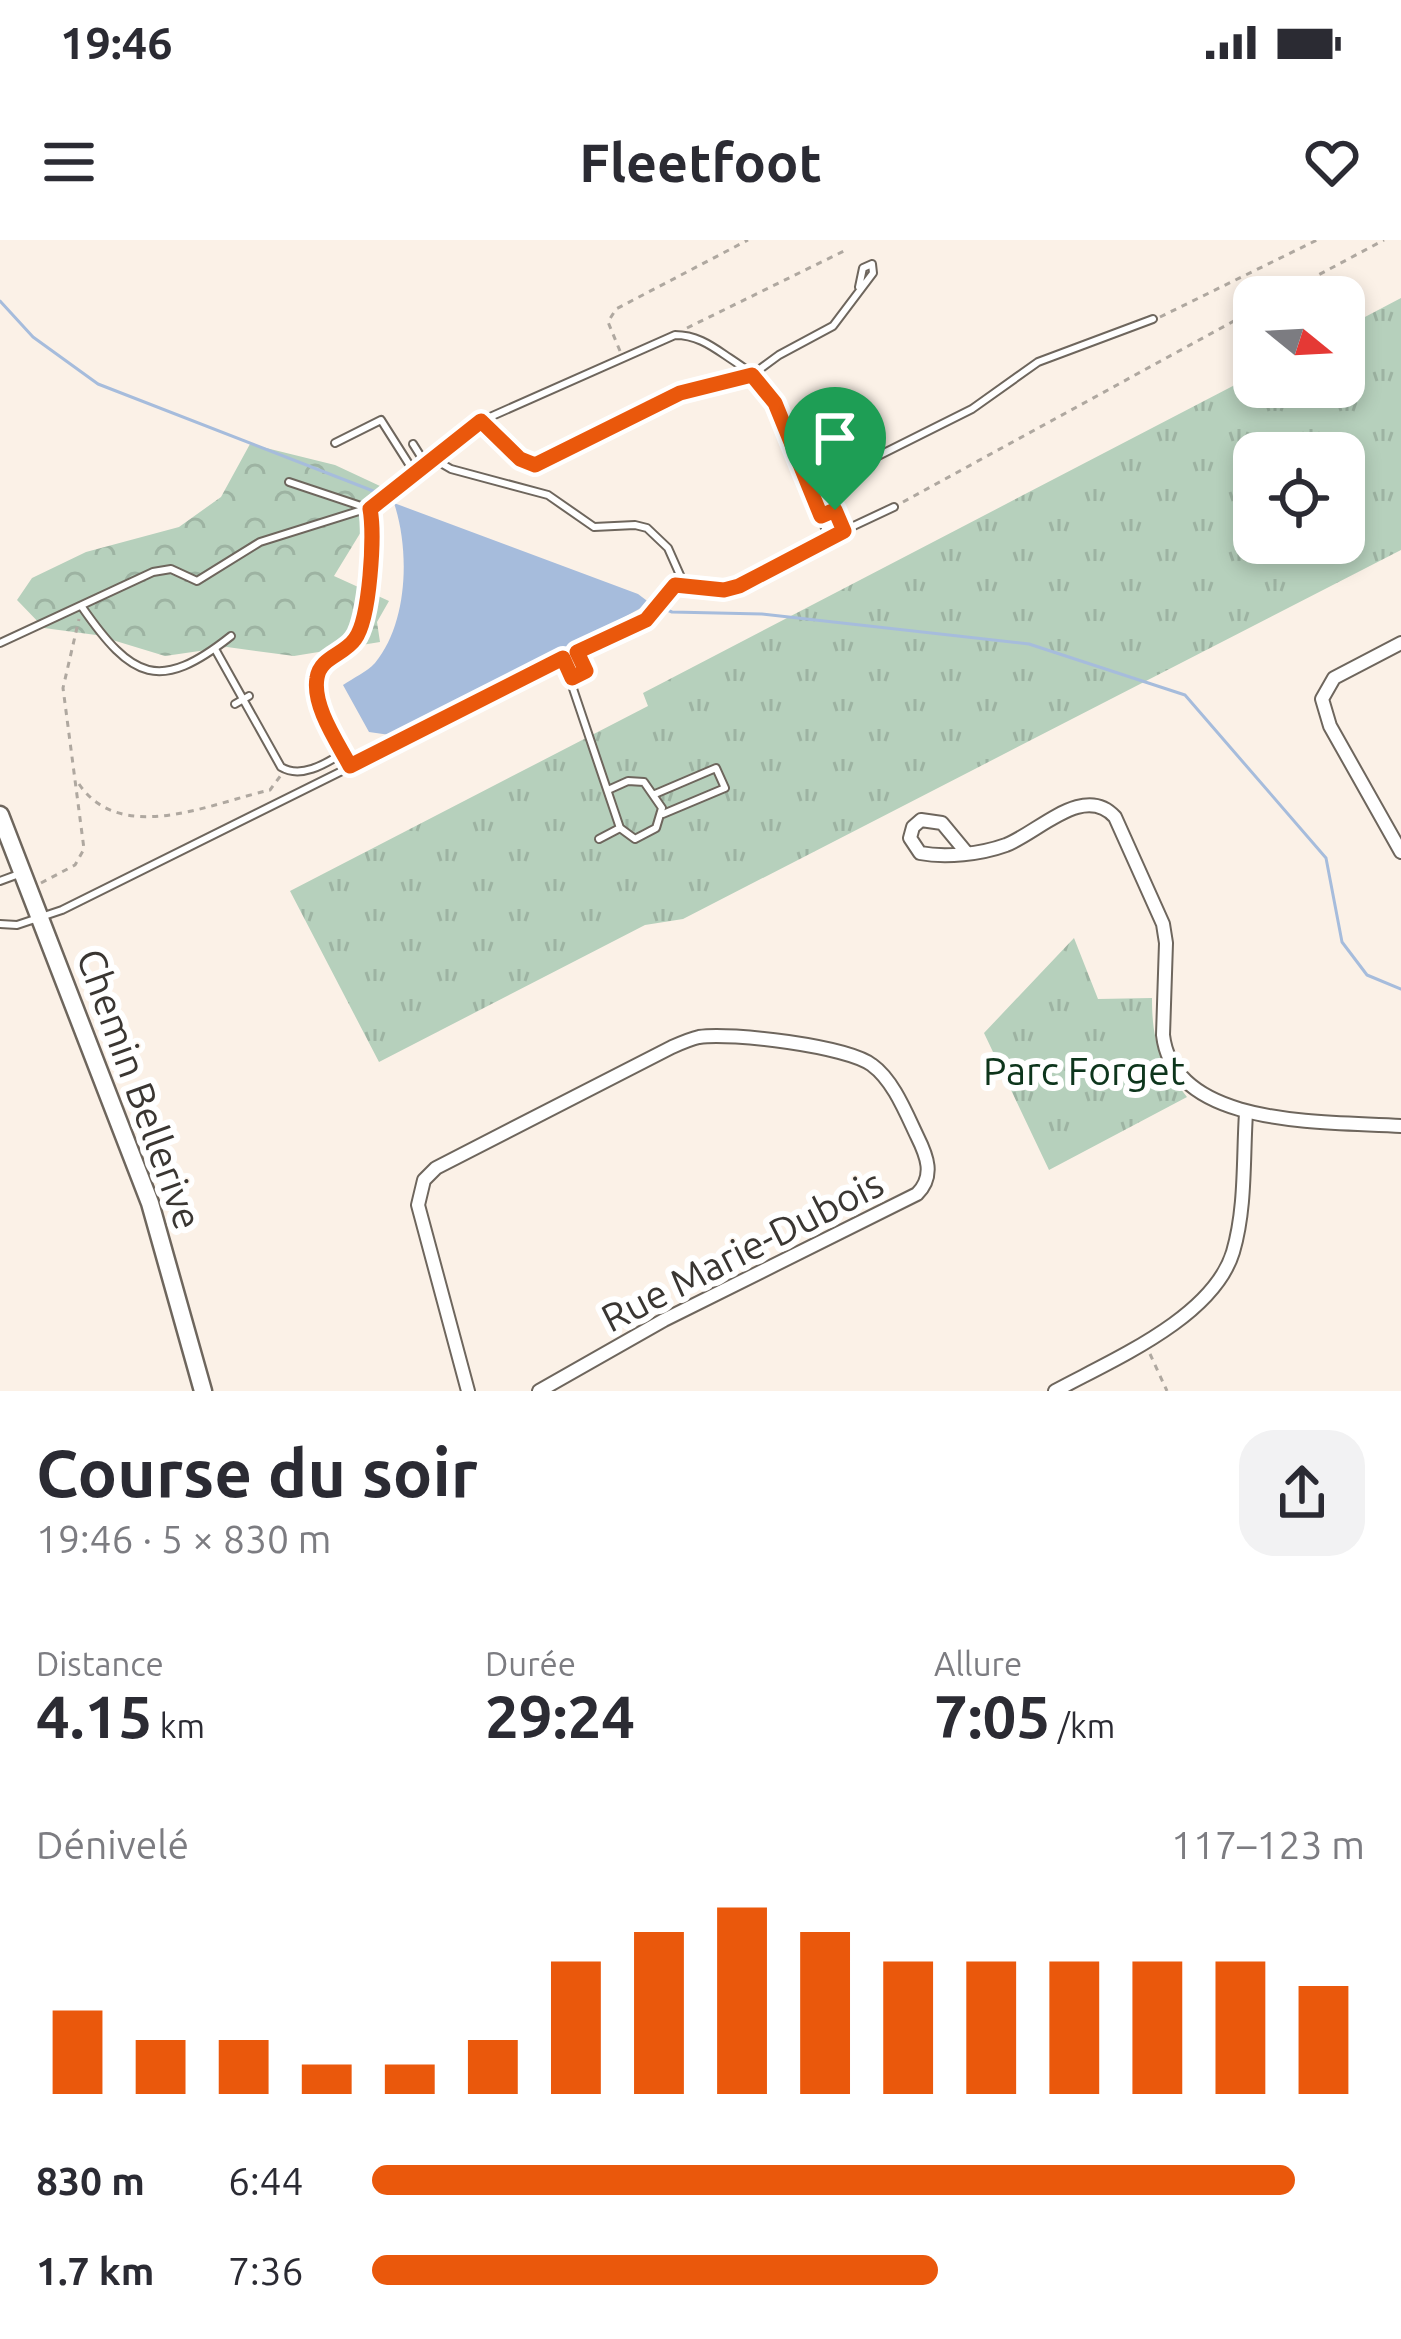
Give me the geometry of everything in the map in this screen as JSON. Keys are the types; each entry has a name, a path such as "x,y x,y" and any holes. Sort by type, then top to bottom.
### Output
{"street":[{"path":"1401,644 1334,678 1322,699 1330,726 1401,852"},
{"path":"966,852 1008,844 1083,804 1107,808 1163,924 1164,1049 1175,1071 1205,1096 1246,1113 1401,1126"},
{"name":"Chemin Bellerive","path":"0,815 158,1226 203,1391"},
{"name":"Rue Marie-Dubois","path":"468,1391 418,1205 424,1180 436,1168 697,1037 751,1036 853,1057 874,1066 898,1097 929,1159 926,1186 664,1320 538,1391"},
{"path":"1054,1391 1144,1342 1203,1301 1222,1279 1238,1230 1246,1113"}],"lane":[{"path":"481,421 520,459 535,465 680,393 752,375 833,326 859,287"},
{"path":"844,531 835,510 839,483 860,465 972,409 1039,362 1153,319"},
{"path":"0,643 164,569 180,571 196,581 260,542 370,509 481,421 666,338 684,335 710,345 752,375 775,403 828,538"},
{"path":"335,443 381,419 413,472"},
{"path":"413,444 429,460 451,469 548,495 594,527 647,528 668,548 684,584"},
{"path":"290,482 370,509"},
{"path":"0,924 10,927 40,918 642,622 675,585 739,586 894,507"},
{"path":"350,766 320,701 317,676 323,664 352,644 363,622 370,509"},
{"path":"821,516 835,510"},
{"path":"81,606 121,653 148,671 172,672 196,663 231,636"},
{"path":"215,649 284,770 303,771 343,753"},
{"path":"572,678 586,671 577,652"},
{"path":"563,658 620,828 629,837 640,838 656,828 663,814 725,788 716,768 655,794"},
{"path":"608,790 634,780 644,782 663,814"},
{"path":"599,839 620,828"},
{"path":"0,881 26,880"}],"path":[{"path":"623,358 609,327 613,312 748,240"},
{"path":"1153,319 1317,240"},
{"path":"1316,276 1384,240"},
{"path":"684,335 692,326 848,249"},
{"path":"894,507 1233,321"},
{"path":"26,880 70,869 81,858 85,840 62,688 81,606"},
{"path":"78,782 92,799 115,813 155,817 270,790 284,770"},
{"path":"1144,1342 1167,1391"}],"green space":[{"path":"1401,298 1401,550 683,919 645,925 379,1062 290,891 648,706 643,693 1233,386 1233,408 1365,408 1365,317"},
{"path":"250,444 335,465 380,486 367,522 334,576 389,601 377,622 380,642 294,656 227,647 165,656 96,635 44,628 17,600 32,578 86,552 179,527 221,497"},
{"name":"Parc Forget","path":"1074,938 1098,999 1152,998 1159,1051 1187,1097 1049,1170 984,1033"}],"water":[{"path":"394,503 638,594 650,603 512,679 390,735 369,732 343,685 375,663 400,607 404,564"}],"waterway":[{"path":"0,301 33,337 98,384 394,503"},
{"path":"650,603 672,612 762,614 1029,644 1185,695 1326,858 1342,942 1367,975 1401,989"}],"route":[{"path":"752,375 770,392 821,516 835,510 844,531 750,583 724,590 675,585 646,620 577,652 586,671 572,678 563,658 350,766 316,690 323,664 352,644 363,622 370,509 481,421 520,459 535,465 680,393 752,375"}]}
